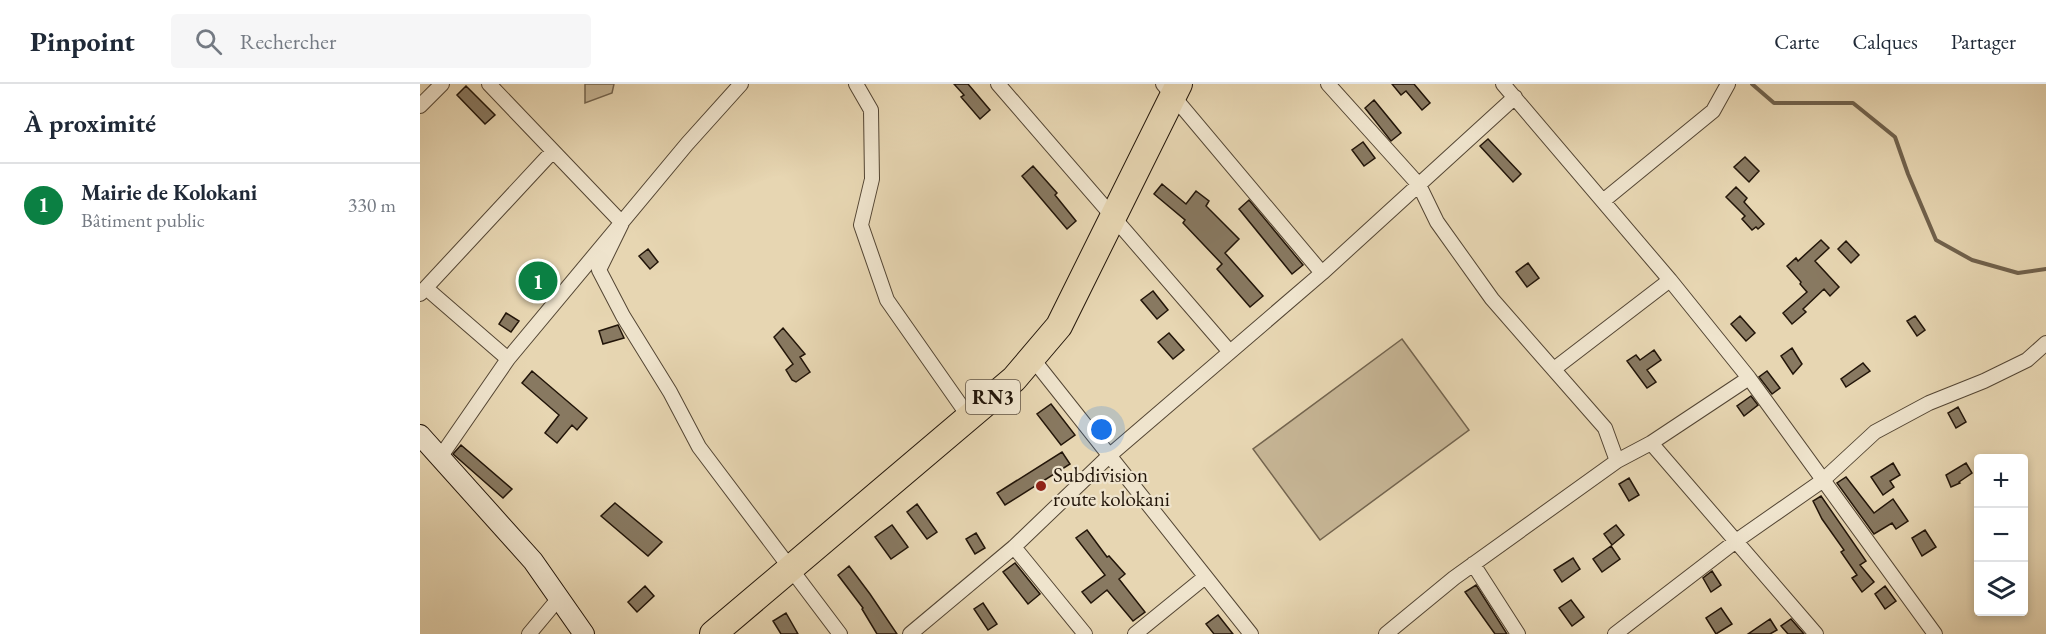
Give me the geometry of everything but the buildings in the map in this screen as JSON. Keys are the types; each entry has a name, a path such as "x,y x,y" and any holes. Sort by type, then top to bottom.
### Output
{"highway":[{"name":"RN3","path":"713,634 1014,379 1059,326 1113,218 1171,88"}],"street":[{"path":"420,106 442,84"},
{"path":"489,84 622,223"},
{"path":"441,456 508,359 687,144 741,84"},
{"path":"856,84 871,110 872,178 861,225 886,300 969,417"},
{"path":"998,84 1230,352"},
{"path":"1329,84 1419,185 1437,222 1492,299 1605,428 1617,461"},
{"path":"1503,84 1670,280 1749,378 1935,634"},
{"path":"1603,201 1713,111 1728,84"},
{"path":"1171,88 1322,273"},
{"path":"910,634 1014,547 1110,455 1322,273 1515,97"},
{"path":"508,359 423,291 553,151"},
{"path":"622,223 599,270 623,316 670,392 699,447 840,634"},
{"path":"1554,369 1670,280"},
{"path":"1615,634 1736,541 1822,481 1875,432 1929,404 2027,360 2046,343"},
{"path":"1032,358 1251,634"},
{"path":"1388,633 1473,564 1617,461 1651,443 1749,378"},
{"path":"420,435 533,561 584,634"},
{"path":"1651,443 1816,634"},
{"path":"1014,547 1085,634"},
{"path":"1473,564 1518,634"},
{"path":"1135,634 1205,577"},
{"path":"529,634 559,598"}],"shaded area":[{"path":"585,84 614,84 612,93 585,103"},
{"path":"1402,339 1469,430 1320,540 1253,449"}],"waterway":[{"path":"1752,84 1774,103 1853,103 1895,137 1936,240 1972,260 2018,273 2046,269"}],"place":[{"name":"Mairie de Kolokani","path":"538,281"},
{"name":"Subdivision route kolokani","path":"1041,486"}]}
